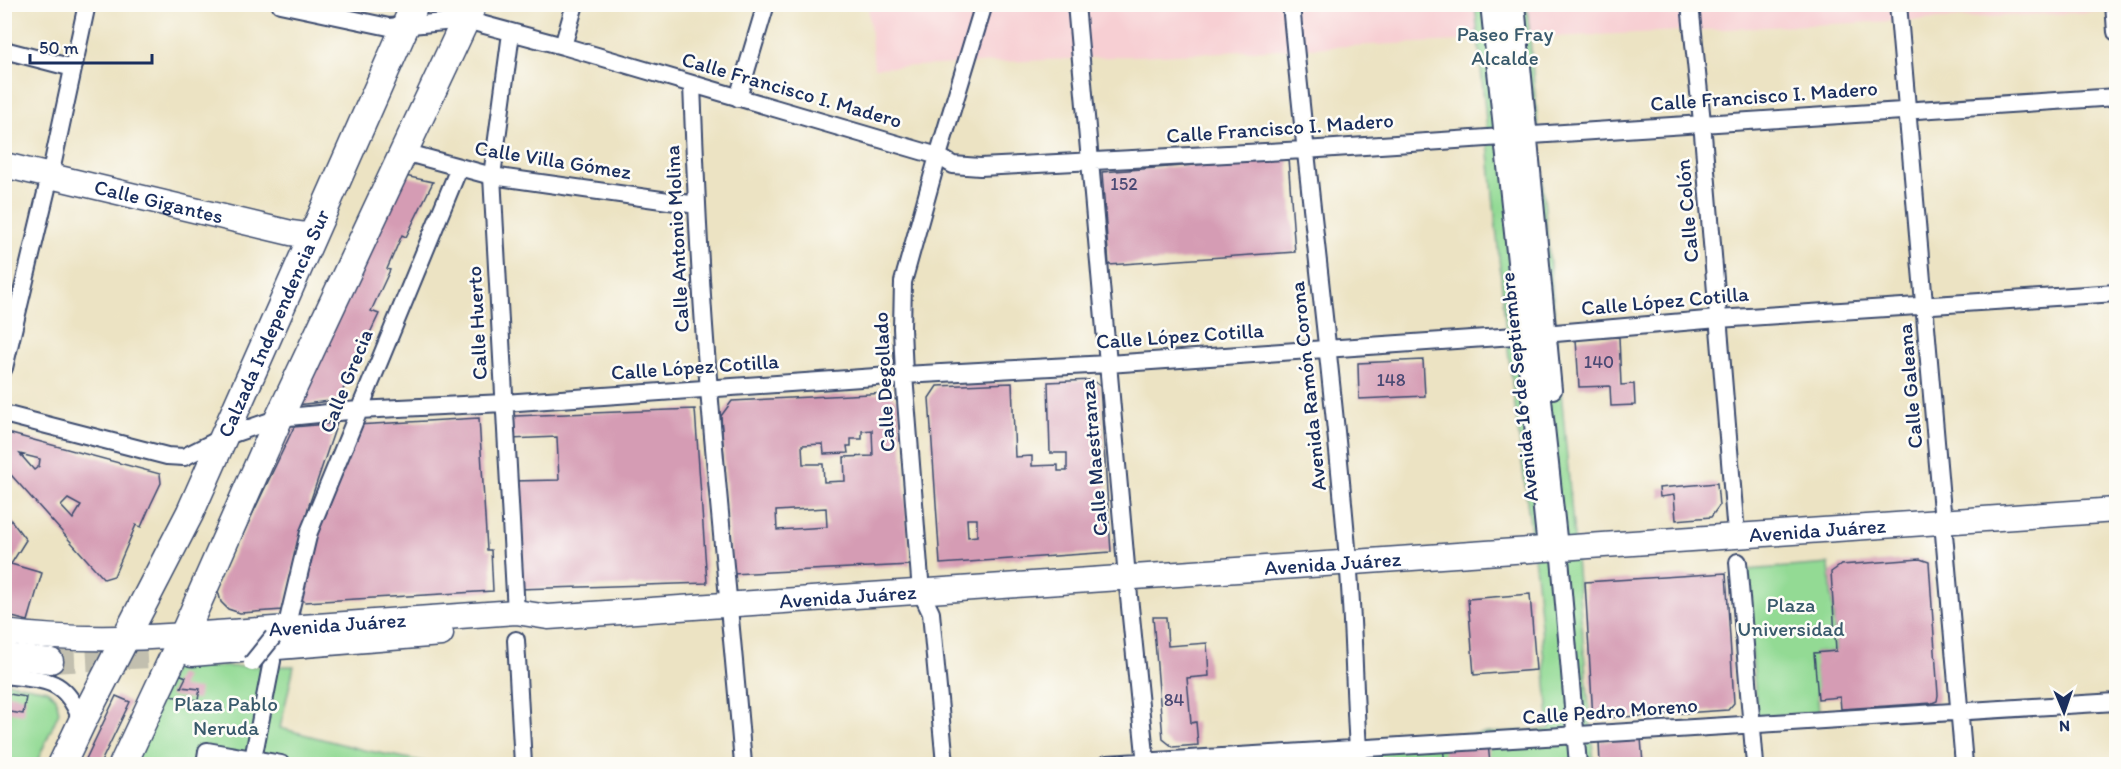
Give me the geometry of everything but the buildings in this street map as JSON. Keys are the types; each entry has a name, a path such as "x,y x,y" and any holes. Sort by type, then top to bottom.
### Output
{"main road":[{"name":"Calzada Independencia Sur","path":"123,765 188,645 279,418 469,12"},
{"name":"Calzada Independencia Sur","path":"62,765 190,513 236,433 313,236 411,15"},
{"name":"Calle Gigantes","path":"4,165 291,233 313,236"},
{"name":"Avenida Juárez","path":"4,632 188,645 517,627 548,617 2116,510"},
{"name":"Avenida Juárez","path":"188,645 516,612 530,612 548,617"},
{"path":"4,656 51,661"}],"street":[{"path":"4,368 50,176 87,4"},
{"path":"280,4 389,27 411,15 469,12"},
{"path":"563,46 575,4"},
{"path":"738,98 766,4"},
{"name":"Calle Degollado","path":"945,765 931,613 921,592 904,375 903,282 984,4"},
{"name":"Calle Maestranza","path":"1076,4 1127,577 1146,763"},
{"name":"Avenida Ramón Corona","path":"1291,4 1304,150 1328,349 1348,562 1358,757"},
{"name":"Avenida 16 de Septiembre","path":"1489,4 1516,135"},
{"name":"Avenida 16 de Septiembre","path":"1503,4 1557,547"},
{"name":"Avenida 16 de Septiembre","path":"1516,4 1516,135 1578,765"},
{"name":"Calle Colón","path":"1690,4 1735,522"},
{"name":"Calle Galeana","path":"1898,4 1945,521 1964,765"},
{"path":"2114,4 2116,32"},
{"name":"Calle Francisco I. Madero","path":"469,12 511,33 563,46 938,156 953,165 980,167 1304,150 1702,122 2116,97"},
{"name":"Calle Huerto","path":"511,33 492,176 516,612"},
{"path":"4,50 73,68"},
{"name":"Calle Antonio Molina","path":"692,85 708,388 730,605 743,765"},
{"name":"Calle Villa Gómez","path":"404,152 492,176 697,205"},
{"name":"Calle Grecia","path":"290,616 309,532 459,168"},
{"name":"Calle López Cotilla","path":"4,414 167,456 184,458 236,433 279,418 358,410 504,403 904,375 1108,364 1536,335 1718,319 2116,293"},
{"path":"1738,562 1755,765"},
{"path":"252,663 273,637"},
{"path":"516,640 524,765"},
{"path":"253,759 272,661"},
{"path":"4,675 59,685 73,700 82,722"},
{"name":"Calle Pedro Moreno","path":"1107,765 1358,757 1575,736 2116,702"},
{"path":"206,758 253,759 281,765"}],"shaded area":[{"path":"2116,4 2116,11 874,68 868,5"}],"green space":[{"name":"Paseo Fray Alcalde","path":"1475,5 1527,5 1594,764 1366,764 1365,741 1550,729 1537,581 1507,342"},
{"name":"Plaza Universidad","path":"1829,564 1836,651 1815,653 1819,713 1757,717 1746,570"},
{"name":"Plaza Pablo Neruda","path":"294,666 280,728 364,750 436,764 130,764 175,667"},
{"path":"4,682 47,690 56,698 59,712 36,764 5,764"}],"tunnel":[{"path":"51,661 190,654"}]}
